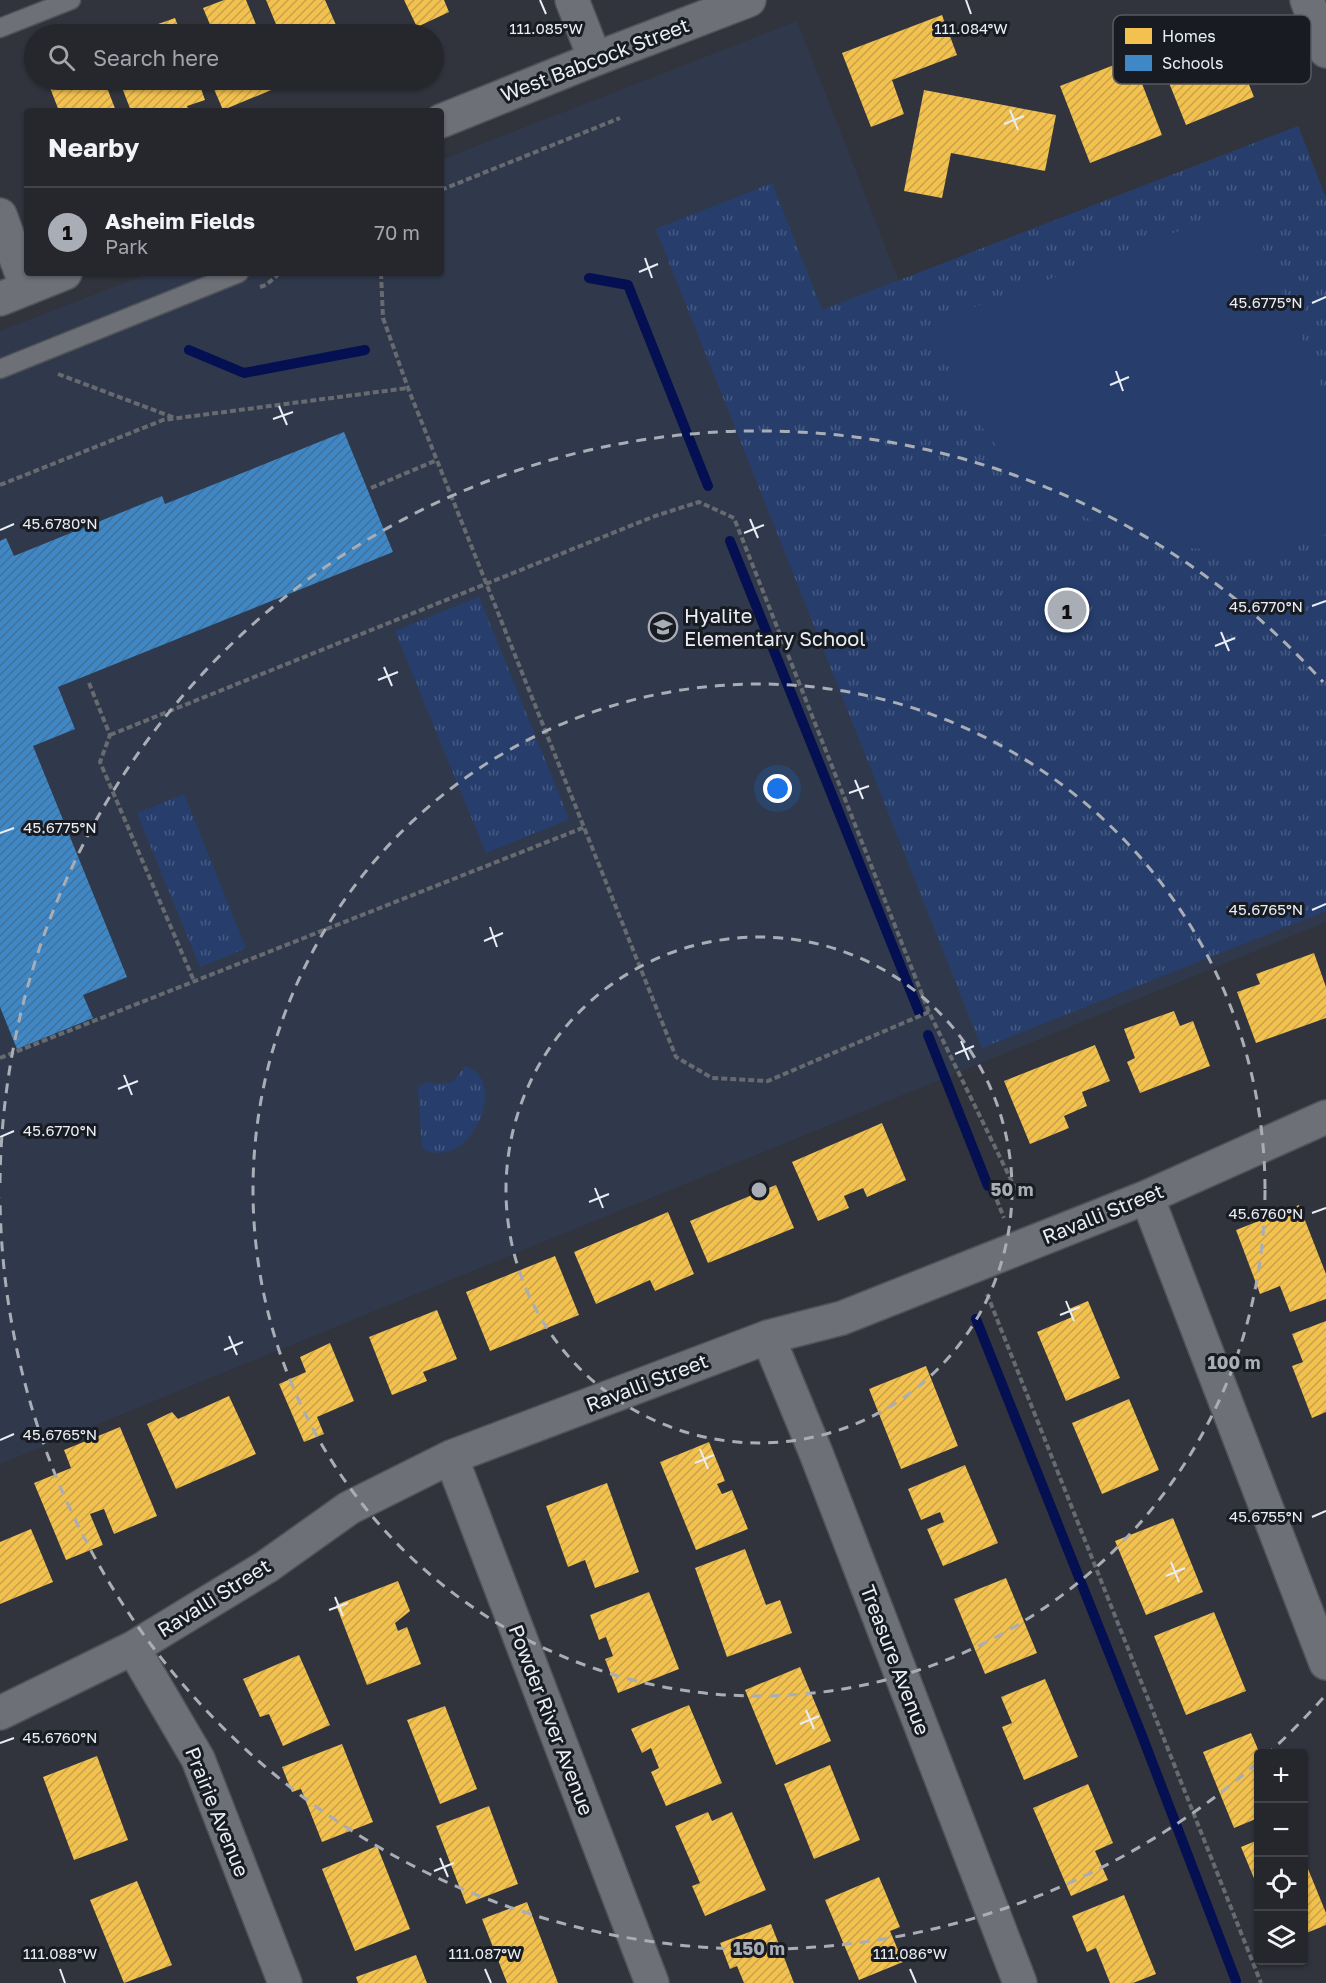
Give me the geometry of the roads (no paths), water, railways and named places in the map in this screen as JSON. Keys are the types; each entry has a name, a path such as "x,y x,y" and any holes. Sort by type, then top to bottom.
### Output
{"street":[{"path":"572,0 596,59"},
{"name":"West Babcock Street","path":"444,120 749,0"},
{"path":"1307,0 1326,51"},
{"path":"0,215 14,294 58,276"},
{"name":"Ravalli Street","path":"0,1713 134,1648 266,1567 349,1508 451,1457 768,1337 842,1318 1147,1197 1326,1118"},
{"path":"1147,1197 1326,1663"},
{"name":"Treasure Avenue","path":"768,1337 816,1453 1020,1983"},
{"name":"Powder River Avenue","path":"451,1457 652,1983"},
{"name":"Prairie Avenue","path":"134,1648 198,1759 285,1983"}],"lane":[{"path":"0,28 71,0"},
{"path":"0,369 232,276"}],"waterway":[{"path":"589,278 628,285 708,486"},
{"path":"189,350 244,373 365,350"},
{"path":"730,541 919,1012"},
{"path":"928,1035 988,1186"},
{"path":"976,1319 1141,1733 1236,1981"}],"place":[{"name":"Asheim Fields","path":"1067,610"},
{"name":"Hyalite Elementary School","path":"663,627"}]}
